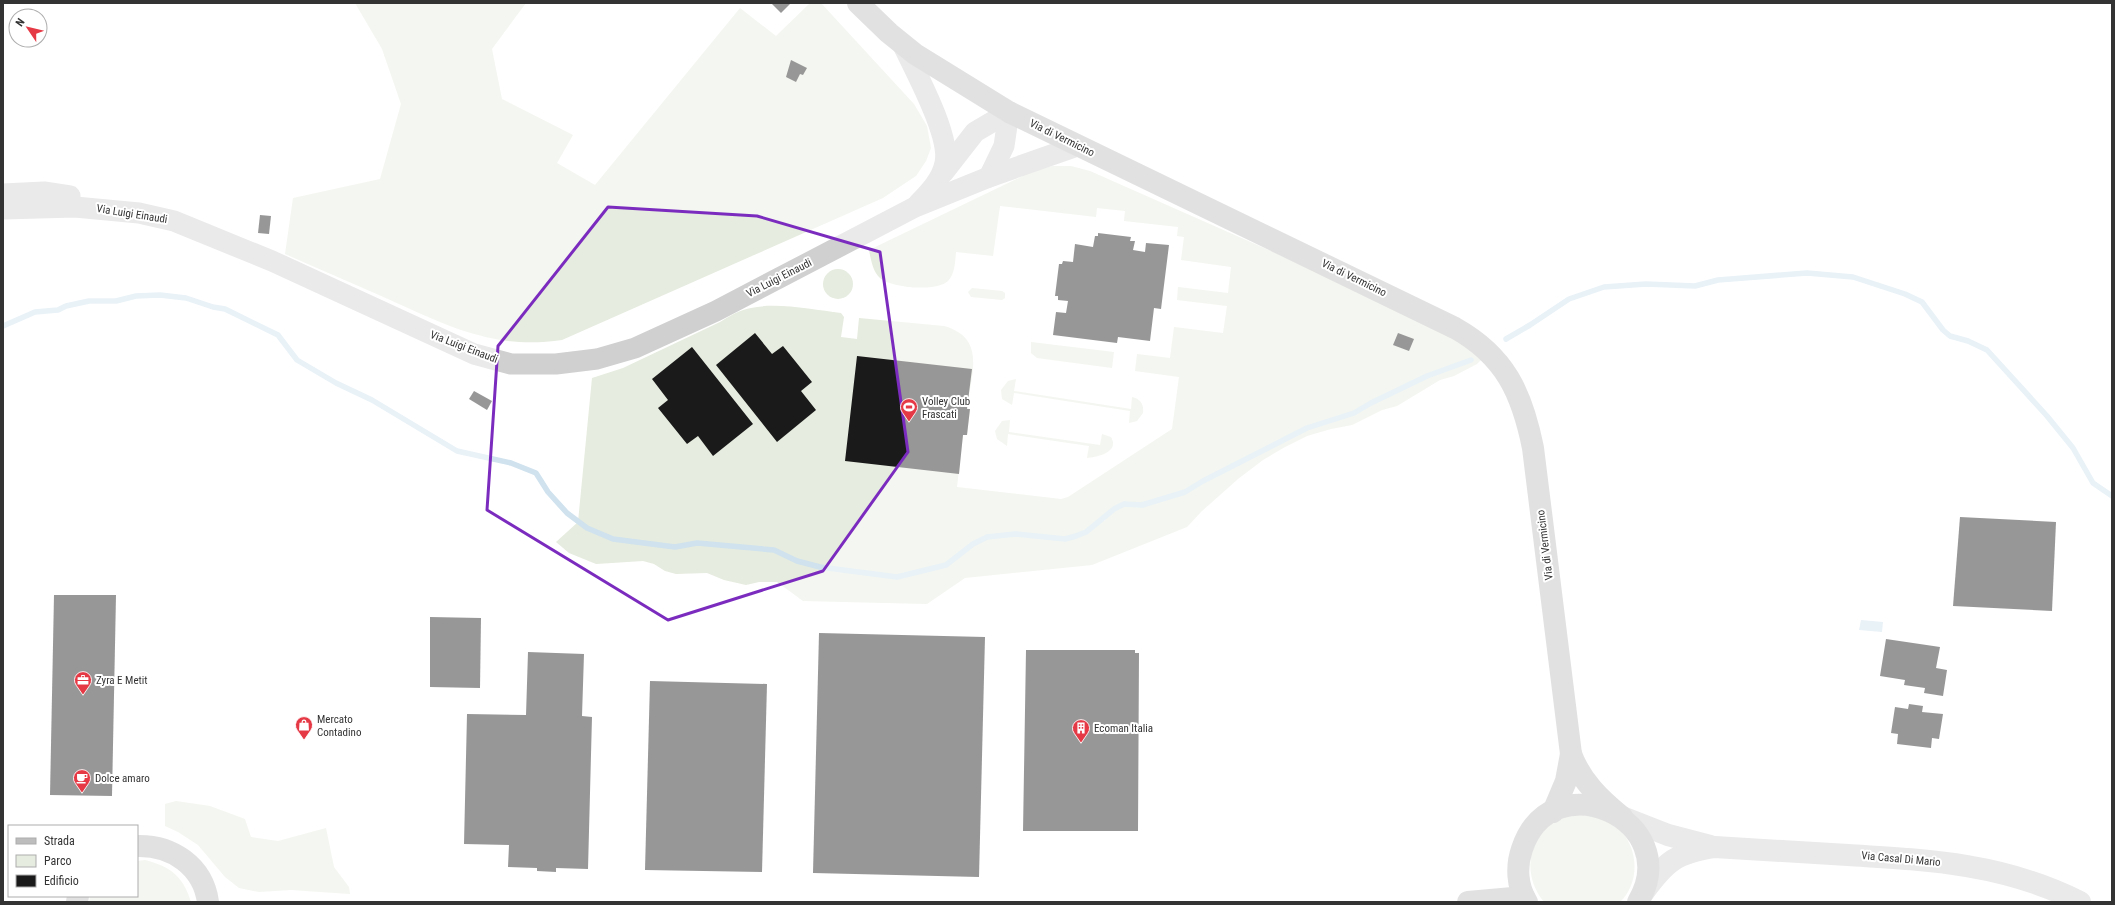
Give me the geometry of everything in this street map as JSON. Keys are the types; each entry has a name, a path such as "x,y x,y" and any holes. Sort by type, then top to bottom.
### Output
{"main road":[{"name":"Via di Vermicino","path":"858,3 903,45 936,69 1009,112 1077,146 1264,234 1455,328 1479,343 1497,360 1513,384 1530,432 1571,754 1575,765 1588,786 1622,817"},
{"name":"Via di Vermicino","path":"1553,812 1566,781 1571,754"},
{"path":"1468,902 1526,900 1518,878 1519,858 1525,839 1537,823 1553,812 1570,806 1588,804 1606,808 1622,817 1636,832 1645,851 1648,868 1641,899"},
{"path":"138,846 162,849 183,859 191,866 202,881 208,902"}],"street":[{"name":"Via Luigi Einaudi","path":"903,45 934,110 942,138 946,161 938,180"},
{"name":"Via Luigi Einaudi","path":"915,207 975,132 1009,112"},
{"path":"989,177 1004,146 1009,112"},
{"name":"Via Luigi Einaudi","path":"3,209 65,206 151,215 184,224 272,261 468,351 511,364 536,365 576,363 615,355 635,348 716,311 915,207 989,177 1077,146"},
{"path":"3,194 52,192 76,197 116,211"},
{"name":"Via Casal Di Mario","path":"1622,817 1668,835 1715,848"},
{"name":"Via Casal Di Mario","path":"1641,899 1660,870 1674,859 1692,851 1715,848 1864,856 1970,866 2032,881 2080,902"}],"highlighted area":[{"path":"608,207 757,216 880,252 908,452 823,571 668,620 487,510 498,346"}],"green space":[{"path":"355,3 526,3 492,49 502,99 573,135 557,163 595,185 740,8 776,36 810,3 821,3 914,104 927,126 931,148 926,161 916,176 883,198 562,340 515,342 493,339 431,318 285,254 293,198 380,179 401,104 382,49"},
{"path":"1052,166 1071,166 1090,171 1413,314 1466,346 1481,360 1477,364 1454,376 1440,380 1397,406 1382,410 1352,425 1307,436 1285,447 1263,460 1238,479 1202,511 1187,527 1092,565 965,578 927,604 803,601 777,582 759,582 746,585 724,580 707,573 676,574 665,571 654,564 643,561 596,564 569,553 556,542 578,522 592,378 623,368 742,310 761,306 784,306 841,313 844,317 841,337 857,339 859,318 944,326 957,332 966,339 971,349 973,371 967,408 970,409 967,435 963,435 957,487 1061,499 1068,497 1172,429 1179,377 1135,371 1137,354 1170,358 1174,327 1223,333 1227,306 1177,300 1178,287 1228,293 1231,267 1181,260 1184,237 1177,236 1178,227 1124,221 1125,211 1097,208 1096,217 1000,206 993,256 956,252 952,275 948,281 942,284 925,288 903,286 880,278 874,269 869,250 1033,171"},
{"path":"838,269 848,274 853,284 848,294 838,299 828,294 823,284 828,274"},
{"path":"972,288 1002,291 1005,293 1005,298 1002,300 971,297 968,292"},
{"path":"1031,342 1114,352 1112,368 1037,358 1031,353"},
{"path":"1016,379 1014,391 1131,409 1132,397 1138,399 1141,403 1143,413 1137,421 1129,423 1130,411 1014,393 1012,405 1002,399 1001,390 1008,381"},
{"path":"1010,420 1009,432 1100,445 1102,434 1111,437 1113,446 1102,455 1087,458 1089,446 1008,434 1007,446 997,439 995,431 1002,421"},
{"path":"176,801 210,806 245,819 251,837 278,841 326,828 334,867 349,887 350,894 291,890 259,892 239,888 225,877 198,845 178,832 165,826 165,804"},
{"path":"1586,813 1593,815 1620,830 1628,840 1634,858 1633,877 1631,886 1620,902 1544,902 1537,892 1531,870 1533,848 1545,829 1555,821 1572,814"},
{"path":"145,860 154,863 175,874 184,885 191,902 89,902 90,897 138,897 138,861"}],"water":[{"path":"1861,620 1883,622 1882,632 1859,630"}],"building":[{"path":"771,3 791,3 781,13"},
{"path":"791,60 807,68 803,75 800,74 796,82 786,77"},
{"path":"260,215 271,216 269,234 258,233"},
{"path":"1098,233 1131,237 1130,241 1135,241 1133,250 1145,252 1146,243 1169,245 1161,309 1154,308 1150,341 1118,337 1117,343 1053,335 1056,312 1066,313 1068,301 1058,300 1058,296 1055,296 1059,264 1062,264 1063,261 1073,262 1075,244 1093,247 1095,236 1098,236"},
{"path":"755,333 772,354 783,346 812,382 801,391 816,410 777,442 716,365"},
{"path":"1398,333 1414,339 1409,351 1393,345"},
{"path":"692,347 753,424 713,456 698,436 687,444 658,408 668,400 652,379"},
{"name":"Volley Club Frascati","path":"857,356 972,369 967,409 970,409 967,435 963,435 959,474 845,461"},
{"path":"474,391 492,401 487,410 469,399"},
{"path":"1960,517 2056,522 2052,611 1953,606"},
{"name":"Zyra E Metit","path":"54,595 116,595 112,796 50,795"},
{"path":"430,617 481,618 480,688 430,687"},
{"path":"819,633 985,637 979,877 813,873"},
{"path":"1886,639 1940,647 1936,668 1947,670 1943,696 1924,693 1925,688 1904,685 1905,680 1880,676"},
{"name":"Ecoman Italia","path":"1026,650 1135,650 1135,653 1139,653 1138,831 1023,831"},
{"path":"528,652 584,654 582,716 592,717 588,869 556,868 556,872 537,871 537,868 508,867 509,845 464,844 467,714 526,715"},
{"path":"650,681 767,684 762,872 645,870"},
{"path":"1909,704 1923,706 1922,712 1943,714 1939,739 1932,738 1931,748 1897,744 1898,734 1891,733 1895,707 1908,709"}],"waterway":[{"path":"1506,339 1569,299 1604,287 1646,284 1695,286 1718,280 1807,273 1853,277 1905,294 1922,302 1943,330 1950,336 1968,341 1987,350 2047,416 2073,448 2093,483 2112,496"},
{"path":"3,326 35,312 58,310 66,306 89,301 116,301 136,296 160,295 186,298 213,307 225,309 278,335 297,360 336,383 372,400 457,451 511,463 536,473 548,492 567,513 587,528 613,539 675,547 697,543 774,550 797,561 820,567 897,577 946,565 973,544 987,537 1015,534 1065,539 1076,536 1086,532 1114,509 1124,504 1142,505 1185,492 1203,481 1307,428 1354,413 1371,403 1427,376 1471,360"}],"place":[{"name":"Volley Club Frascati","path":"909,422"},
{"name":"Zyra E Metit","path":"83,695"},
{"name":"Mercato Contadino","path":"304,740"},
{"name":"Ecoman Italia","path":"1081,743"},
{"name":"Dolce amaro","path":"82,793"}]}
